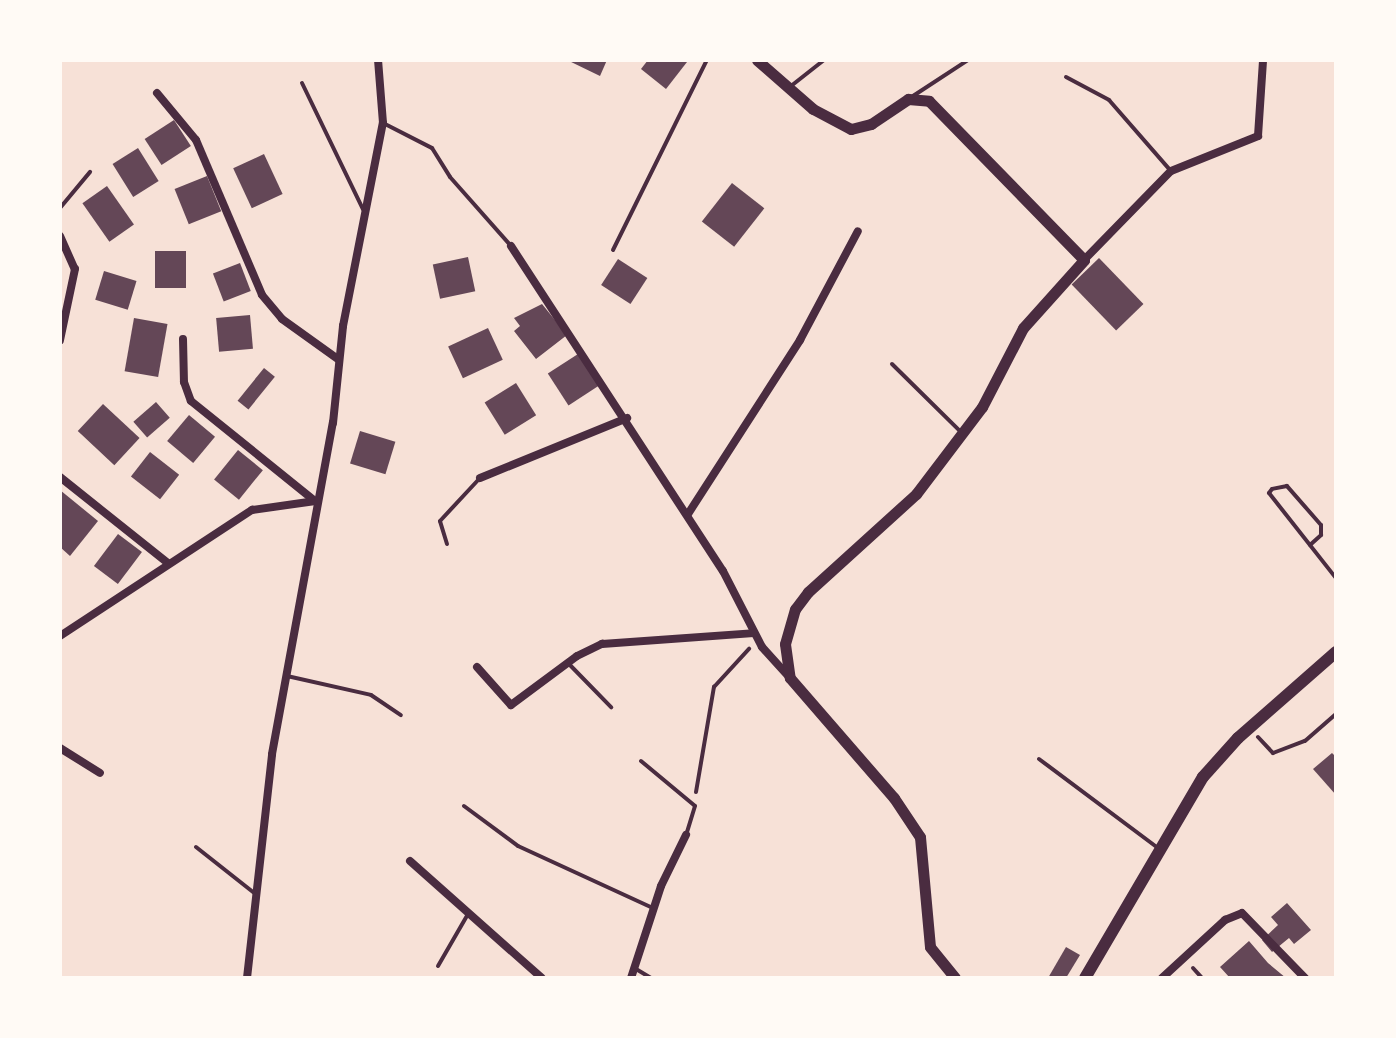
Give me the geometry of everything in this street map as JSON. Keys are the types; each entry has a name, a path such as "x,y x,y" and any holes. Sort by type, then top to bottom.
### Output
{"main road":[{"path":"1085,978 1158,848 1223,753 1336,652"}],"street":[{"path":"247,978 253,892 285,675 315,501 333,423 339,360 383,123 378,60"},
{"path":"757,60 788,88 851,129 871,124 908,99 929,101 1084,260"},
{"path":"790,678 785,644 795,609 821,579 916,494 996,383 1023,328 1171,171 1258,136 1263,60"},
{"path":"157,93 196,140 262,295 282,319 339,360"},
{"path":"688,514 800,340 858,231"},
{"path":"60,236 75,269 60,340"},
{"path":"511,246 688,514 762,647 894,798 920,837 930,947 955,978"},
{"path":"183,339 184,382 191,401 315,501"},
{"path":"480,478 627,418"},
{"path":"60,477 169,564"},
{"path":"60,636 252,510 315,501"},
{"path":"477,667 500,698 511,705 568,663 602,644 634,638 754,633"},
{"path":"60,748 100,773"},
{"path":"631,978 653,908 686,835"},
{"path":"410,861 542,978"},
{"path":"1162,978 1225,920 1242,913 1305,978"}],"lane":[{"path":"613,250 707,60"},
{"path":"788,88 824,60"},
{"path":"908,99 968,60"},
{"path":"1066,77 1109,100 1171,171"},
{"path":"302,83 365,211"},
{"path":"383,123 432,148 450,177 511,246"},
{"path":"60,208 90,172"},
{"path":"892,364 962,434"},
{"path":"447,544 440,521 480,478"},
{"path":"1310,545 1321,535 1321,525 1287,486 1272,489 1269,493 1336,578"},
{"path":"568,663 611,707"},
{"path":"285,675 371,695 401,715"},
{"path":"1039,759 1158,848"},
{"path":"641,761 695,806 686,835"},
{"path":"464,806 518,846 653,908"},
{"path":"196,847 253,892"},
{"path":"438,966 469,912"},
{"path":"634,968 651,978"}],"path":[{"path":"695,806 714,687 737,656 762,647"},
{"path":"1273,753 1305,741 1336,714"}],"building":[{"path":"567,60 607,60 600,76"},
{"path":"648,60 687,62 666,89 641,69"},
{"path":"174,120 191,146 162,165 145,139"},
{"path":"138,148 159,181 133,197 113,164"},
{"path":"264,154 283,194 252,208 233,168"},
{"path":"207,176 221,211 189,224 175,189"},
{"path":"732,183 764,208 734,247 702,222"},
{"path":"107,186 134,225 109,242 82,203"},
{"path":"155,251 186,251 186,288 155,288"},
{"path":"468,257 475,291 440,299 433,264"},
{"path":"1099,258 1143,304 1116,330 1072,284"},
{"path":"618,259 647,278 630,304 601,285"},
{"path":"240,263 251,291 224,301 213,273"},
{"path":"104,271 137,281 128,310 95,300"},
{"path":"542,304 567,335 536,359 514,331 520,326 514,318"},
{"path":"250,315 253,349 219,352 216,318"},
{"path":"134,318 167,324 158,377 125,371"},
{"path":"488,328 503,360 463,378 448,347"},
{"path":"578,354 599,386 569,405 548,374"},
{"path":"264,368 275,377 248,409 238,401"},
{"path":"516,383 536,415 505,435 485,403"},
{"path":"156,402 170,418 147,438 133,422"},
{"path":"103,404 140,438 114,465 78,431"},
{"path":"189,415 215,437 193,463 167,441"},
{"path":"360,431 395,442 385,474 350,464"},
{"path":"238,450 263,470 239,500 214,480"},
{"path":"150,452 179,475 160,499 131,476"},
{"path":"60,490 98,521 70,556 60,547"},
{"path":"118,534 142,552 118,584 94,566"},
{"path":"1332,753 1336,757 1336,795 1313,769"},
{"path":"1287,903 1311,930 1294,944 1289,938 1272,952 1262,940 1278,925 1271,917"},
{"path":"1249,941 1286,978 1230,978 1220,967"},
{"path":"1066,947 1080,955 1066,978 1048,978"}]}
